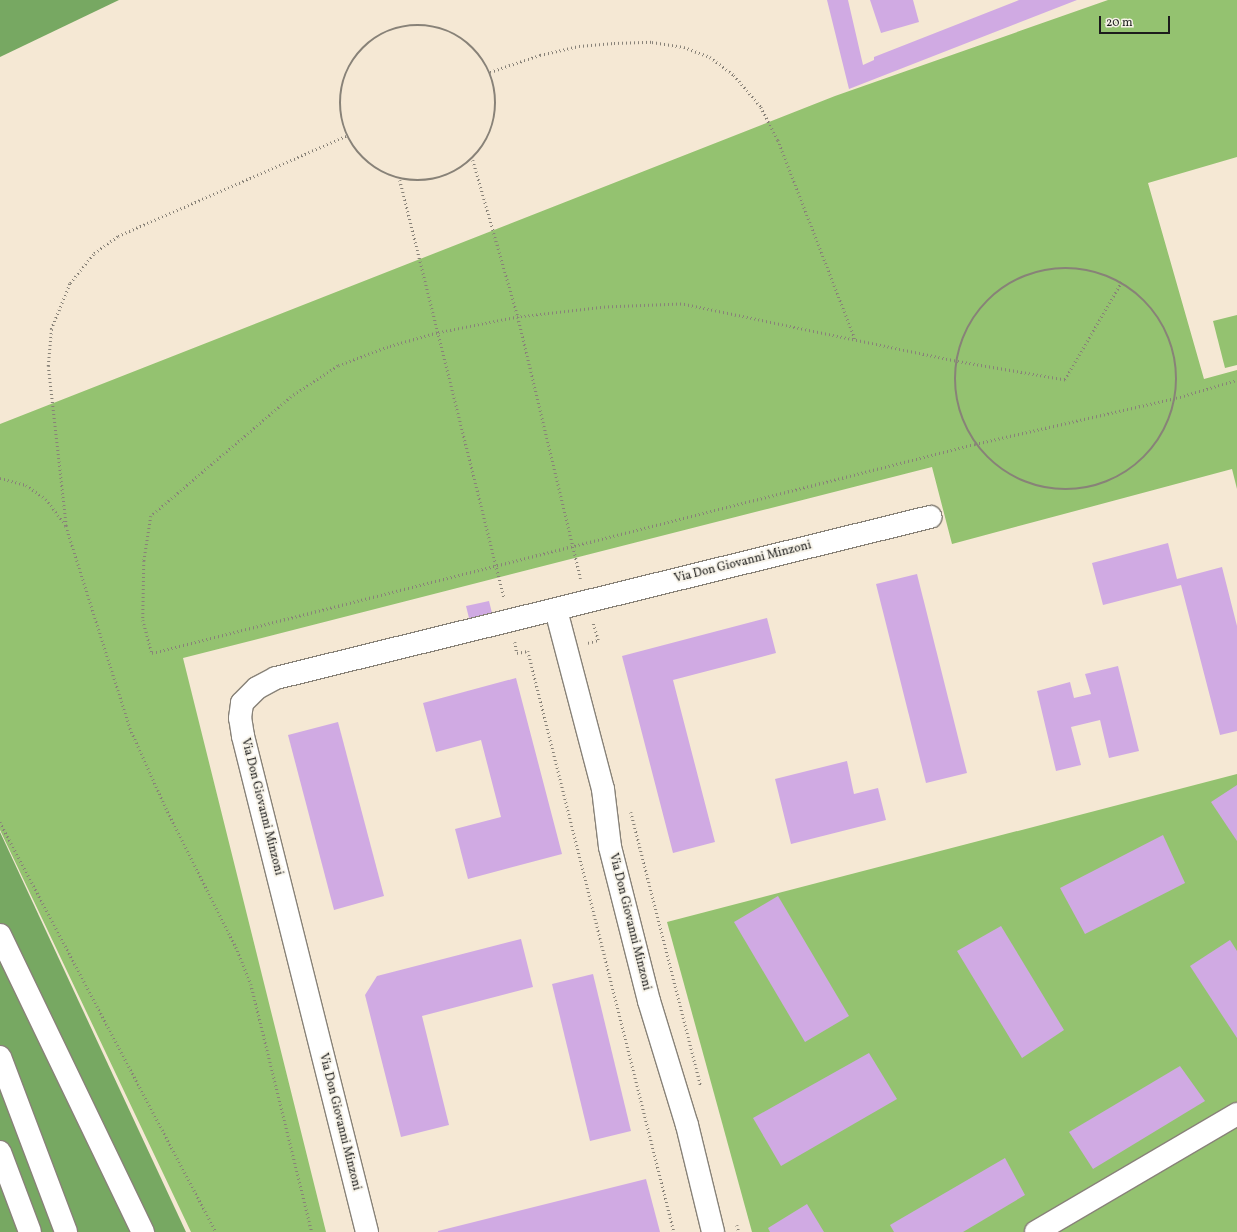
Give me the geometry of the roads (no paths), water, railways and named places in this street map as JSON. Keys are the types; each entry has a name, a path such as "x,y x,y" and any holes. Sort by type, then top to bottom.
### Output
{"main road":[{"name":"Via Don Giovanni Minzoni","path":"367,1232 243,736 240,718 242,703 258,688 276,678 556,610 930,516"},
{"name":"Via Don Giovanni Minzoni","path":"556,610 603,789 610,847 649,1001 687,1125 713,1232"},
{"path":"0,935 143,1232"},
{"path":"0,1057 66,1232"},
{"path":"1036,1232 1237,1114"},
{"path":"0,1152 30,1232"}]}
